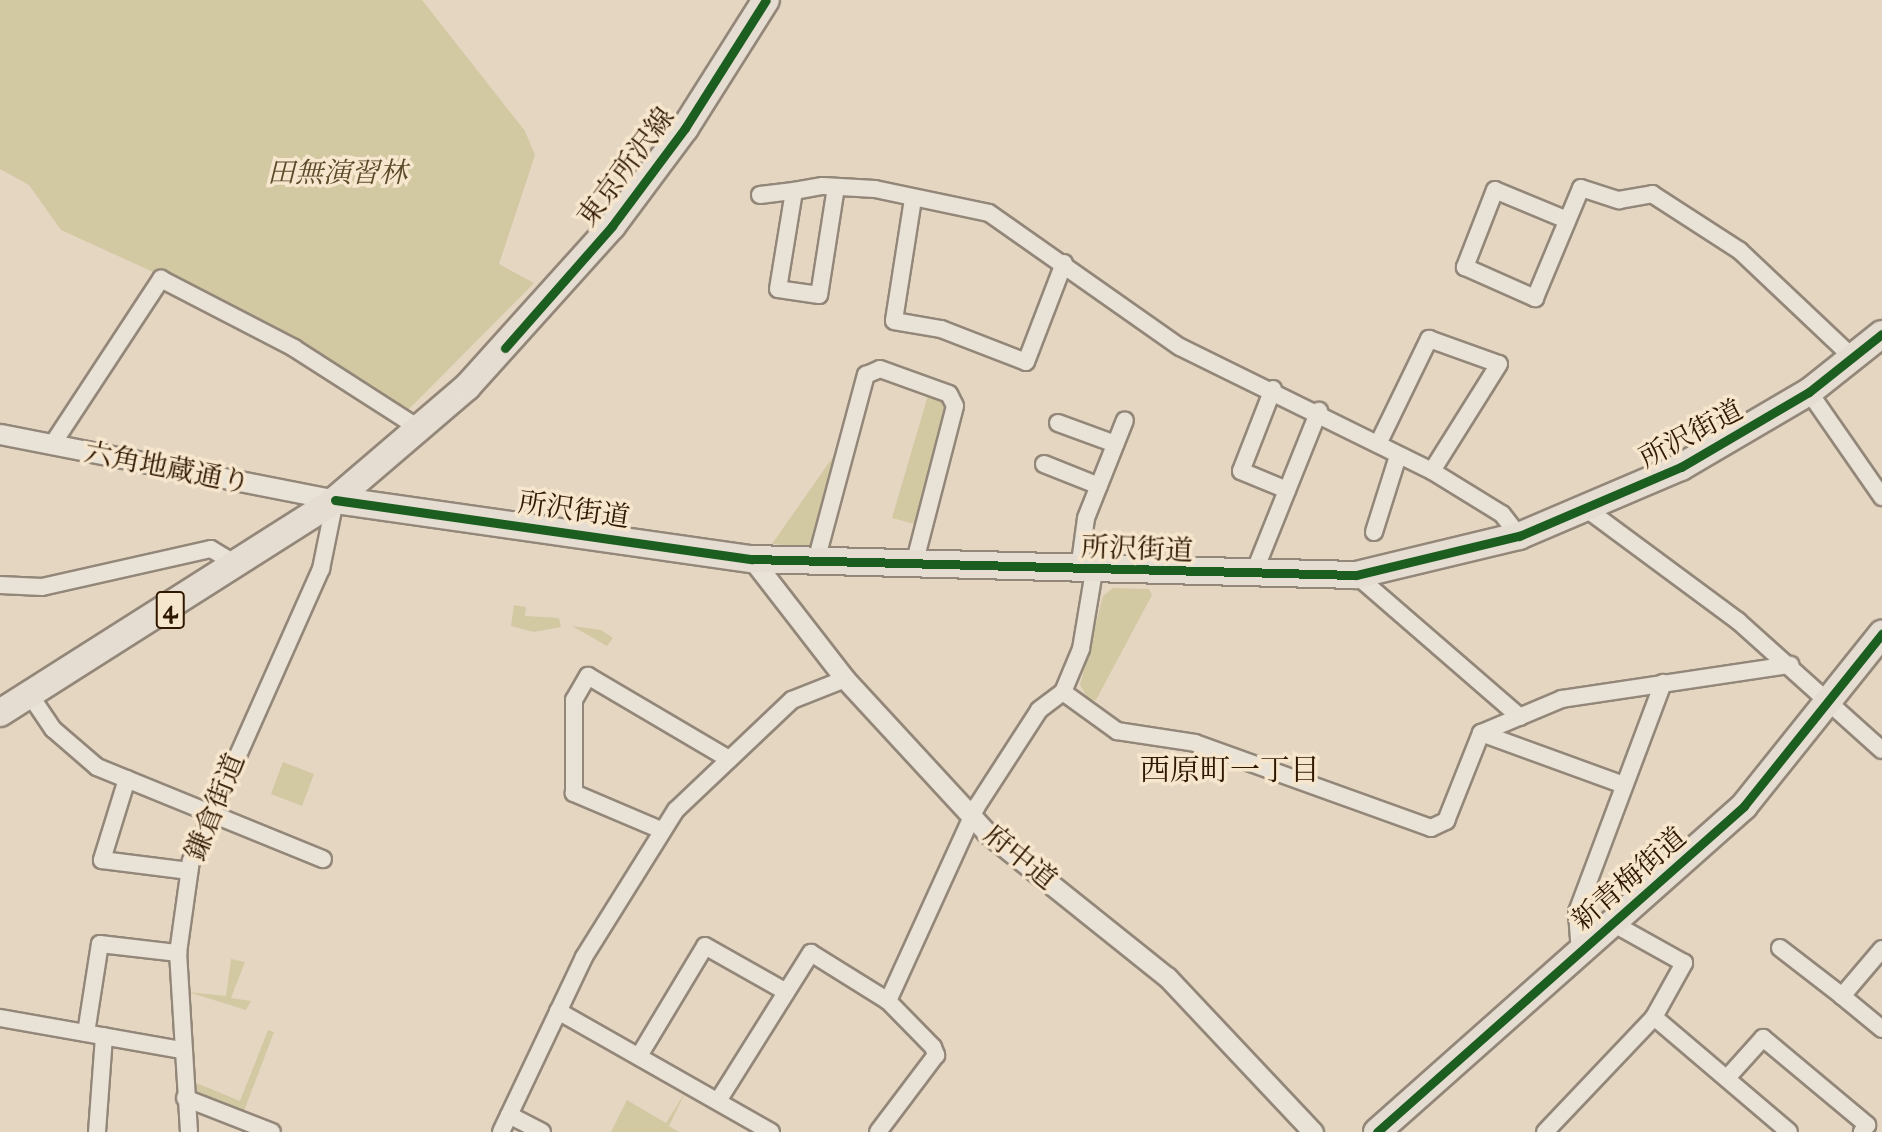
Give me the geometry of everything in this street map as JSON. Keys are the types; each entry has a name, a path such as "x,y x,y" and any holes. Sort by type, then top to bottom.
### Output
{"main road":[{"name":"東京所沢線","path":"335,500 420,429 505,348 612,226 685,128 766,0"},
{"name":"所沢街道","path":"335,500 752,559 1087,571 1356,575 1519,536 1588,510 1681,467 1809,392 1882,334"},
{"name":"4","path":"0,713 239,566 335,500"},
{"name":"新青梅街道","path":"1377,1132 1744,806 1832,703 1882,634"}],"street":[{"path":"794,191 778,289 819,295 836,187"},
{"path":"760,195 836,187 989,214 1064,263 1180,347 1319,411 1378,444 1397,459 1432,471 1502,514 1519,536"},
{"path":"1567,220 1495,190 1465,267 1535,298 1581,188 1619,200 1652,194 1740,251 1853,358"},
{"path":"913,199 894,321 941,329 1026,362 1064,263"},
{"path":"52,445 161,279 294,348 420,429"},
{"path":"1378,444 1429,339 1499,364 1432,471"},
{"path":"816,561 866,374 880,369 949,394 956,406 914,565"},
{"path":"1273,389 1241,471 1287,491"},
{"path":"1809,392 1882,497"},
{"path":"1252,575 1319,411"},
{"path":"888,1001 971,817 1039,710 1063,692 1081,649 1087,571 1086,518 1125,420"},
{"path":"1058,423 1115,444"},
{"name":"六角地蔵通り","path":"0,434 335,500"},
{"path":"1374,532 1397,459"},
{"path":"1044,464 1099,486"},
{"name":"鎌倉街道","path":"189,1132 181,1049 178,953 189,871 211,811 321,569 335,500"},
{"path":"1588,510 1790,665 1882,750"},
{"path":"0,585 41,586 211,549 239,566"},
{"name":"府中道","path":"752,559 845,679 971,817 1167,977 1313,1132"},
{"path":"1356,575 1520,717"},
{"path":"1063,692 1126,735 1195,743 1431,828 1446,821 1481,733 1562,699 1790,665"},
{"path":"661,830 574,793 574,700 588,676 729,759"},
{"path":"501,1132 558,1011 661,830 729,759 792,700 845,679"},
{"path":"1580,953 1577,912 1663,683"},
{"path":"30,695 53,729 97,767 211,811 323,859"},
{"path":"1481,733 1624,785"},
{"path":"127,779 102,860 189,871"},
{"path":"1553,1129 1654,1017 1684,963 1614,924"},
{"path":"86,1033 100,944 178,953"},
{"path":"639,1056 705,946 785,991"},
{"path":"1780,948 1882,1029"},
{"path":"1842,996 1882,949"},
{"path":"718,1101 811,953 888,1001 936,1055 878,1132"},
{"path":"558,1011 771,1132"},
{"path":"1654,1017 1789,1132"},
{"path":"0,1031 0,1018 181,1049"},
{"path":"97,1132 103,1036"},
{"path":"1727,1078 1763,1038 1867,1125 1861,1132"},
{"path":"185,1098 272,1132"},
{"path":"509,1115 542,1132"}],"green space":[{"name":"田無演習林","path":"0,0 422,0 525,131 535,155 499,264 534,283 408,410 197,292 61,230 29,185 0,169"},
{"path":"929,392 950,406 918,525 892,518"},
{"path":"835,454 811,547 772,544"},
{"path":"1113,588 1149,589 1152,595 1096,700 1089,700 1080,685 1103,596"},
{"path":"514,605 526,607 525,616 559,618 561,627 534,632 511,626"},
{"path":"572,626 601,630 613,638 607,646"},
{"path":"283,762 314,774 302,806 271,794"},
{"path":"231,959 245,962 231,998 251,1001 246,1010 188,992 226,996"},
{"path":"268,1030 274,1032 244,1111 198,1093 194,1082 240,1101"},
{"path":"686,1091 669,1126 679,1132 611,1132 627,1100 666,1123"}],"cycle path":[{"path":"505,348 612,226 685,128 766,0"},
{"path":"335,500 752,559 1356,575 1519,536 1681,467 1809,392 1882,334"},
{"path":"1377,1132 1744,806 1882,634"}],"district":[{"name":"西原町一丁目","path":"1230,770"}]}
